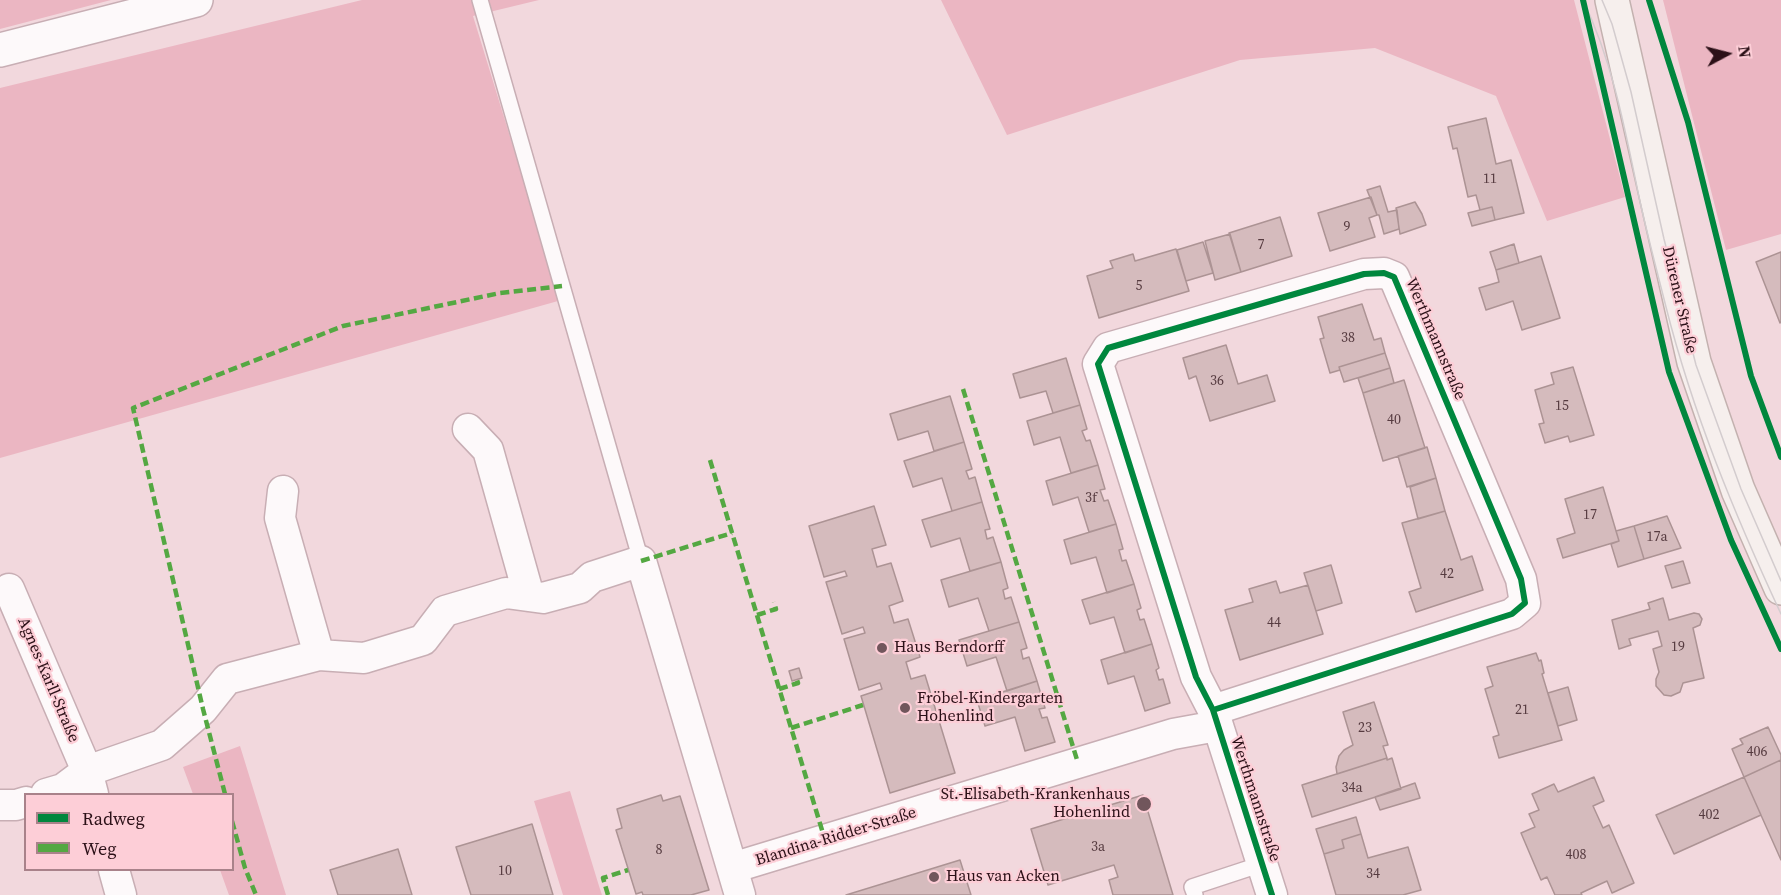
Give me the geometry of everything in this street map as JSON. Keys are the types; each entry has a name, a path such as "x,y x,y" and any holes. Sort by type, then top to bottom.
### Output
{"main road":[{"path":"0,50 196,0"},
{"name":"Dürener Straße","path":"1612,0 1694,362 1738,490 1781,588"}],"street":[{"name":"Werthmannstraße","path":"1215,718 1512,614 1525,603 1521,579 1394,277 1384,273 1364,274 1108,348 1098,364 1196,677 1215,718 1272,895"},
{"path":"468,429 488,450 529,596"},
{"path":"284,491 280,518 319,655"},
{"path":"52,793 90,783 162,745 203,709 227,679 319,655 364,658 423,640 445,611 506,593 543,598 580,588 592,577 641,561"},
{"name":"Blandina-Ridder-Straße","path":"641,561 736,882 1215,718"},
{"name":"Agnes-Karll-Straße","path":"9,589 90,783"},
{"path":"0,805 24,803"},
{"path":"114,871 121,895"}],"lane":[{"path":"480,0 641,561"},
{"path":"1195,895 1192,886 1262,864"}],"shaded area":[{"path":"0,0 111,0 0,29"},
{"path":"362,0 539,0 473,16 558,301 0,458 0,88"},
{"path":"941,0 1574,0 1625,197 1547,221 1496,96 1375,48 1240,60 1007,135"},
{"path":"1663,0 1781,0 1781,234 1726,250"},
{"path":"240,746 286,895 229,895 220,871 234,871 234,793 193,793 183,767"},
{"path":"570,791 602,895 563,895 534,801"}],"building":[{"path":"1486,118 1496,164 1511,160 1524,213 1495,220 1492,207 1480,210 1476,195 1468,197 1457,148 1453,149 1448,127"},
{"path":"1380,186 1388,212 1397,210 1399,229 1384,234 1379,215 1377,215 1367,190"},
{"path":"1371,197 1377,215 1369,218 1375,237 1330,251 1318,213"},
{"path":"1415,202 1426,225 1400,234 1396,208"},
{"path":"1492,207 1495,220 1472,226 1468,213"},
{"path":"1280,217 1292,256 1241,272 1229,233"},
{"path":"1230,234 1241,272 1215,280 1205,241"},
{"path":"1203,242 1213,273 1186,281 1177,250"},
{"path":"1514,244 1519,263 1496,270 1490,252"},
{"path":"1176,249 1189,291 1099,318 1087,276 1113,268 1110,261 1133,254 1135,261"},
{"path":"1781,252 1781,322 1780,323 1756,262"},
{"path":"1541,256 1560,318 1522,330 1513,301 1486,310 1479,288 1499,282 1496,270"},
{"path":"1362,304 1374,340 1381,338 1385,353 1339,367 1340,370 1330,373 1320,339 1324,338 1318,317"},
{"path":"1226,345 1238,384 1267,375 1275,401 1210,421 1196,376 1189,379 1183,358"},
{"path":"1385,353 1390,368 1344,382 1339,367"},
{"path":"1066,358 1080,405 1053,413 1046,391 1020,398 1013,374"},
{"path":"1573,367 1594,435 1570,442 1568,436 1545,443 1539,424 1544,423 1535,390 1554,384 1551,373"},
{"path":"1390,368 1394,383 1363,393 1358,378"},
{"path":"1404,380 1425,448 1383,461 1363,393"},
{"path":"950,396 964,442 934,451 928,431 898,440 890,414"},
{"path":"1080,405 1087,429 1082,431 1086,441 1090,440 1098,465 1071,473 1060,437 1034,445 1027,421"},
{"path":"964,442 972,469 966,471 969,479 975,477 982,502 952,511 942,478 913,487 904,461"},
{"path":"1427,447 1436,478 1407,487 1398,456"},
{"path":"1098,465 1105,489 1100,490 1104,501 1108,500 1116,524 1089,532 1078,497 1053,505 1046,481"},
{"path":"1436,478 1445,511 1418,519 1410,487"},
{"path":"1603,487 1619,541 1563,558 1557,539 1575,533 1565,499"},
{"path":"982,502 990,529 985,530 987,539 993,537 1001,562 970,571 960,538 931,547 922,520"},
{"name":"Haus Berndorff","path":"874,506 886,545 872,549 877,567 891,563 903,601 889,606 894,623 908,619 920,657 906,662 911,679 925,675 955,773 890,793 861,696 882,689 880,683 859,690 844,639 865,633 863,627 842,634 826,582 847,576 845,571 824,577 809,526"},
{"path":"1445,511 1461,560 1472,556 1483,590 1416,612 1409,592 1421,588 1402,523"},
{"path":"1667,516 1681,548 1644,559 1634,526"},
{"path":"1116,524 1123,549 1119,550 1122,561 1126,560 1134,584 1107,593 1096,557 1071,564 1064,540"},
{"path":"1634,526 1644,559 1618,567 1611,544 1619,541 1616,531"},
{"path":"1683,561 1690,583 1672,588 1665,566"},
{"path":"1001,562 1008,588 1003,590 1005,599 1011,597 1019,622 989,631 978,598 949,607 941,580"},
{"path":"1331,565 1342,603 1316,611 1304,573"},
{"path":"1276,581 1280,593 1308,585 1323,634 1240,660 1225,610 1253,602 1249,589"},
{"path":"1134,584 1141,608 1137,610 1140,620 1144,619 1152,644 1125,653 1114,617 1090,624 1082,600"},
{"path":"1663,598 1669,620 1694,613 1699,614 1702,619 1700,625 1693,628 1704,678 1683,683 1680,692 1671,696 1664,695 1656,686 1659,672 1653,649 1662,646 1658,631 1629,639 1631,645 1619,649 1612,620 1650,609 1648,603"},
{"path":"1019,622 1027,648 1021,650 1023,659 1029,657 1037,681 1007,691 996,657 967,666 959,640"},
{"path":"1152,644 1159,668 1156,670 1159,680 1163,679 1170,703 1145,711 1134,676 1108,684 1101,660"},
{"path":"1536,653 1539,661 1541,660 1544,673 1542,674 1562,740 1499,758 1493,737 1499,735 1485,689 1493,686 1487,667"},
{"path":"799,668 802,678 792,681 789,671"},
{"path":"1037,681 1045,708 1039,709 1042,718 1047,717 1055,742 1025,751 1015,717 985,726 977,700"},
{"path":"1568,687 1577,720 1558,726 1548,693"},
{"path":"1374,702 1388,745 1383,746 1387,758 1337,774 1339,756 1353,745 1343,712"},
{"path":"1768,727 1781,755 1781,760 1744,777 1732,749 1743,744 1740,739"},
{"path":"1387,758 1387,760 1392,758 1401,789 1312,817 1302,785"},
{"path":"1781,760 1781,860 1744,777"},
{"path":"1594,777 1604,801 1593,806 1603,828 1609,825 1634,883 1612,893 1607,881 1581,893 1582,895 1555,895 1547,877 1541,880 1521,833 1535,827 1529,814 1539,810 1532,794 1554,784 1558,792"},
{"path":"1744,777 1761,815 1674,854 1656,815"},
{"path":"1415,783 1420,798 1380,810 1375,797"},
{"path":"661,795 663,801 680,796 709,890 691,895 643,895 642,892 636,894 616,830 622,828 617,809"},
{"path":"1143,795 1173,895 1113,895 1109,880 1118,877 1114,865 1048,885 1031,829"},
{"path":"1356,817 1361,834 1342,840 1344,848 1324,854 1316,829"},
{"path":"532,824 553,895 471,895 456,847"},
{"path":"1361,834 1368,858 1408,847 1421,890 1403,895 1336,895 1324,854 1344,848 1342,840"},
{"path":"398,849 412,895 338,895 330,870"},
{"name":"Haus van Acken","path":"960,860 971,895 846,895"}],"tram line":[{"path":"1583,0 1602,48 1617,97 1649,239 1689,386 1716,464 1781,614"},
{"path":"1602,0 1612,24 1631,92 1664,239 1696,365 1741,489 1781,581"}],"marked path":[{"path":"225,793 133,408 343,326 500,293 562,286"},
{"path":"963,389 1078,763"},
{"path":"710,460 825,840"},
{"path":"641,561 732,533"},
{"path":"757,615 776,609 774,602"},
{"path":"779,689 798,683 797,680"},
{"path":"791,728 863,705"},
{"path":"234,828 245,868 256,895"},
{"path":"608,895 603,878 628,870"}],"cycle path":[{"path":"1583,0 1669,372 1731,540 1781,649"},
{"path":"1649,0 1688,122 1751,376 1781,457"},
{"path":"1213,710 1512,614 1525,603 1521,579 1394,277 1384,273 1364,274 1108,348 1098,364 1196,677 1213,710 1272,895"}],"place":[{"name":"Haus Berndorff","path":"882,648"},
{"name":"Fröbel-Kindergarten Hohenlind","path":"905,708"},
{"name":"St.-Elisabeth-Krankenhaus Hohenlind","path":"1144,804"},
{"name":"Haus van Acken","path":"934,877"}]}
